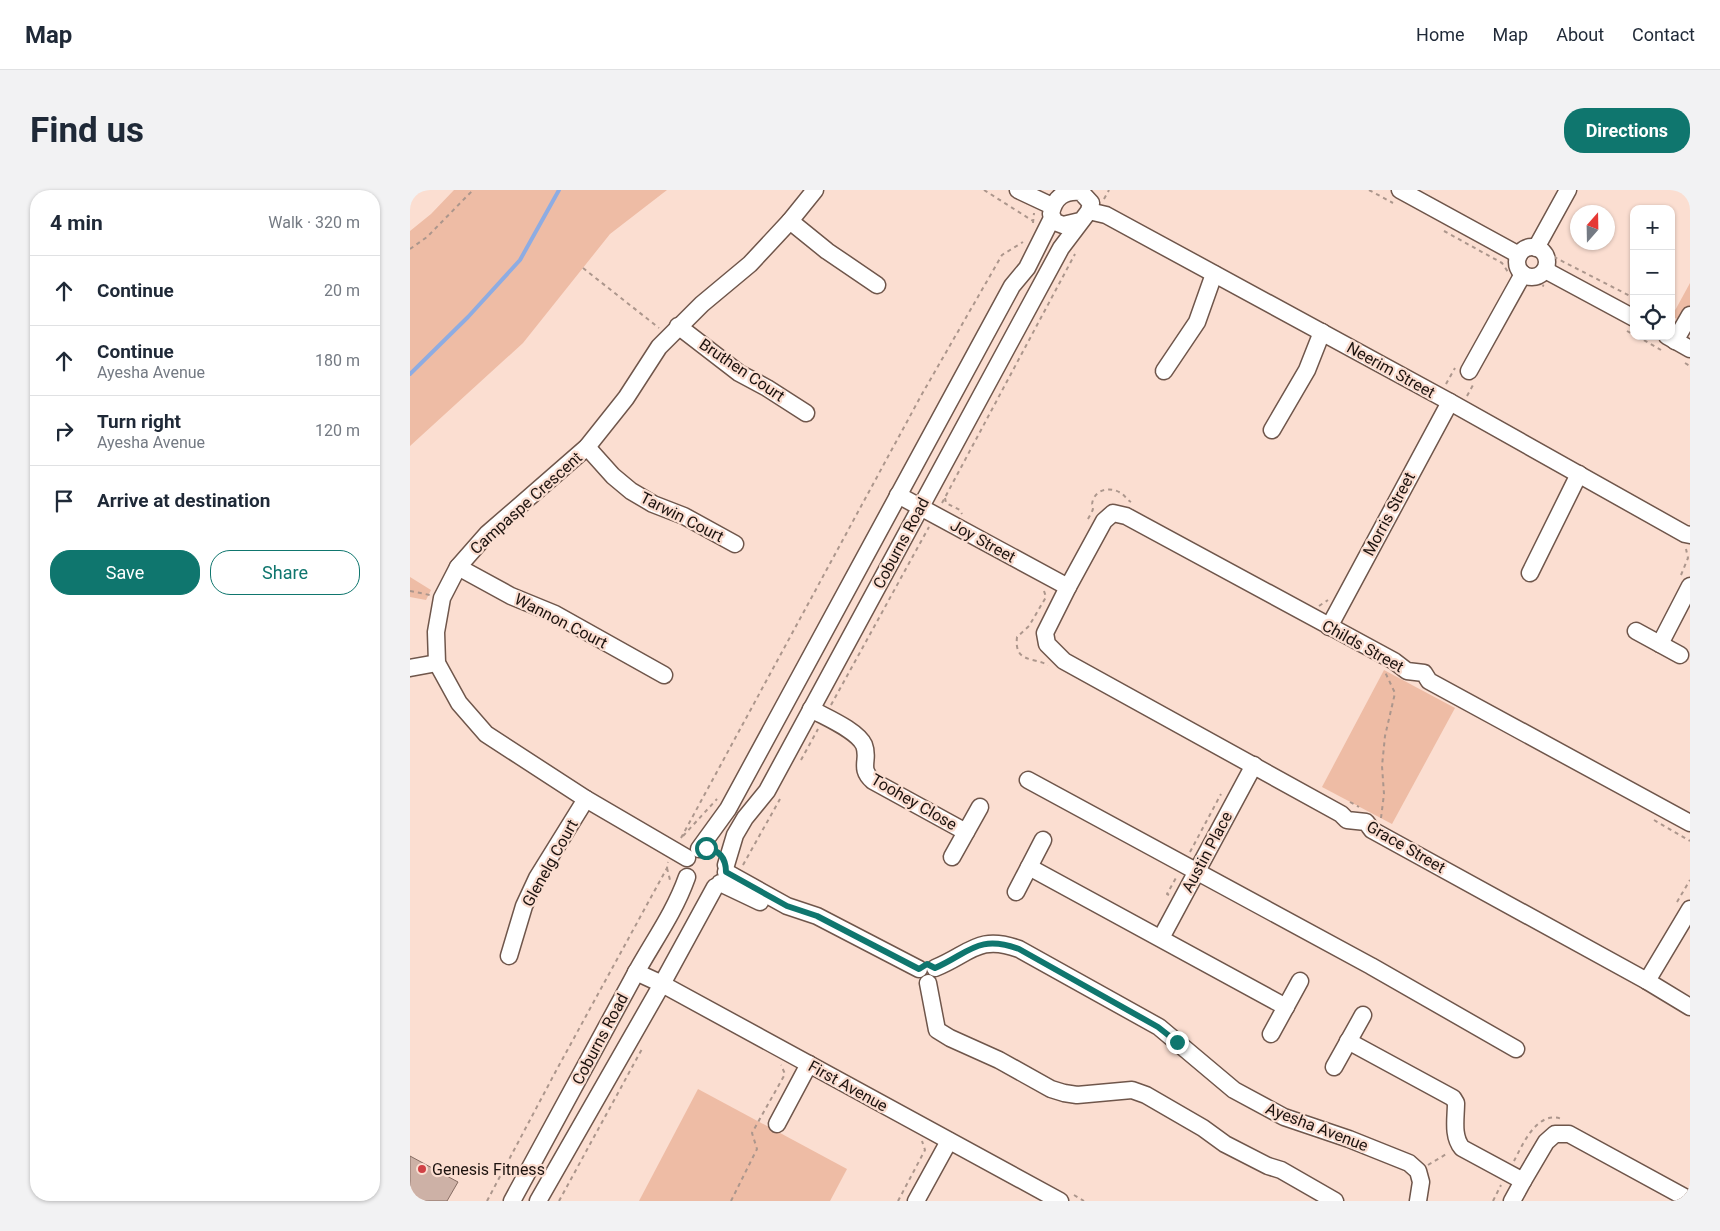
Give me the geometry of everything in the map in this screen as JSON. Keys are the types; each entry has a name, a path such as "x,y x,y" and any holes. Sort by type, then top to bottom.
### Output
{"street":[{"name":"Campaspe Crescent","path":"685,849 586,799 486,734 459,703 437,664 436,632 442,598 458,567 487,534 587,447 626,398 659,347 674,331 750,264 790,221 815,190"},
{"path":"1018,190 1036,199 1055,222 1063,225 1090,208"},
{"path":"1536,248 1568,190"},
{"name":"Neerim Street","path":"1048,213 1072,191 1081,192 1090,208 1322,332 1579,474 1685,534 1688,542"},
{"path":"1396,196 1519,255"},
{"name":"Coburns Road","path":"538,1201 725,877 735,835 818,713 921,506 1066,241 1090,208"},
{"name":"Coburns Road","path":"685,849 728,809 1012,286 1027,268 1048,213"},
{"path":"790,221 827,251 877,284"},
{"path":"1470,371 1521,276 1518,265 1519,255 1527,248 1540,250 1546,258 1545,270 1537,276 1521,276"},
{"path":"1545,270 1630,324"},
{"path":"1164,371 1197,322 1214,274"},
{"path":"1675,334 1690,315"},
{"name":"Bruthen Court","path":"674,331 806,413"},
{"path":"1272,430 1307,370 1322,332"},
{"path":"1673,340 1690,349"},
{"name":"Morris Street","path":"1329,627 1450,402"},
{"name":"Tarwin Court","path":"587,447 613,476 631,491 653,504 684,516 735,544"},
{"path":"1530,573 1579,474"},
{"name":"Joy Street","path":"898,495 1068,587"},
{"name":"Childs Street","path":"1068,587 1104,521 1113,514 1126,516 1394,661 1407,672 1424,673 1429,681 1690,823"},
{"name":"Wannon Court","path":"458,567 510,596 555,614 664,675"},
{"path":"1660,644 1684,583"},
{"name":"Grace Street","path":"1068,587 1045,633 1047,644 1064,661 1254,765 1341,814 1347,820 1366,822 1372,830 1647,980 1690,1007"},
{"path":"1636,631 1680,656"},
{"path":"410,668 437,664"},
{"name":"Toohey Close","path":"818,713 857,736 862,742 866,755 864,769 867,776 873,781 966,832"},
{"name":"Austin Place","path":"1160,938 1254,765"},
{"path":"1028,780 1197,871 1516,1049"},
{"name":"Glenelg Court","path":"509,956 524,906 537,878 586,799"},
{"name":"Toohey Close","path":"952,858 980,807"},
{"path":"1016,892 1043,840"},
{"path":"706,848 719,852 724,858 725,877 702,889 695,886 686,877 685,849 706,848"},
{"path":"1029,867 1286,1006"},
{"name":"Coburns Road","path":"512,1201 636,972 670,917 686,877"},
{"path":"725,877 761,903 787,906 817,916 927,973 936,1030 950,1038 999,1060 1051,1089 1064,1093 1077,1095 1132,1090 1203,1128 1225,1144 1268,1166 1281,1170 1336,1201"},
{"path":"1647,980 1690,909"},
{"name":"Ayesha Avenue","path":"927,973 974,947 988,943 1004,944 1019,949 1158,1027 1234,1090 1284,1117 1349,1139 1409,1163 1418,1171"},
{"name":"First Avenue","path":"636,972 662,984 1060,1201"},
{"path":"1271,1034 1300,981"},
{"path":"1334,1068 1363,1015"},
{"path":"1348,1041 1453,1098 1456,1103 1456,1135 1458,1144 1522,1181"},
{"path":"777,1124 809,1064"},
{"path":"1512,1201 1546,1142 1555,1134 1568,1134 1690,1200"},
{"path":"916,1201 949,1141"},
{"path":"1418,1171 1421,1182 1418,1201"}],"path":[{"path":"410,249 427,237 473,190"},
{"path":"984,190 1048,213"},
{"path":"1090,208 1109,190"},
{"path":"1369,190 1396,196"},
{"path":"1036,199 1048,213"},
{"path":"1439,229 1502,263 1508,272 1521,276 1528,284 1535,282 1550,289"},
{"path":"685,849 918,403 1002,255 1028,239"},
{"path":"801,760 818,713 936,515 1078,248 1066,241"},
{"path":"582,268 674,331"},
{"path":"1684,583 1688,558 1688,542"},
{"path":"1381,819 1384,794 1382,766 1385,736 1395,692 1383,667 1392,672"},
{"path":"725,877 782,794"},
{"path":"487,1201 667,868 668,862 685,849 718,797"},
{"path":"1347,800 1364,810"},
{"path":"1647,817 1690,841"},
{"path":"731,1201 757,1149 752,1133 785,1074 780,1064"},
{"path":"898,1201 925,1150 922,1141"},
{"path":"1418,1171 1446,1153 1462,1148"}],"shaded area":[{"path":"454,190 667,190 610,234 523,343 410,446 410,231 431,214"},
{"path":"1690,283 1690,327 1675,318 1675,310"},
{"path":"410,577 431,590 426,600 410,597"},
{"path":"1384,670 1455,708 1392,824 1322,787"},
{"path":"698,1089 847,1169 830,1201 639,1201"}],"building":[{"name":"Genesis Fitness","path":"410,1156 458,1182 447,1201 410,1201"}],"waterway":[{"path":"410,374 468,317 520,260 559,190"}],"place":[{"name":"Genesis Fitness","path":"422,1169"}],"route":[{"path":"706,848 719,852 724,858 726,872 787,906 817,916 919,969 927,964 935,968 974,947 988,943 1004,944 1019,949 1158,1027 1177,1042"}]}
